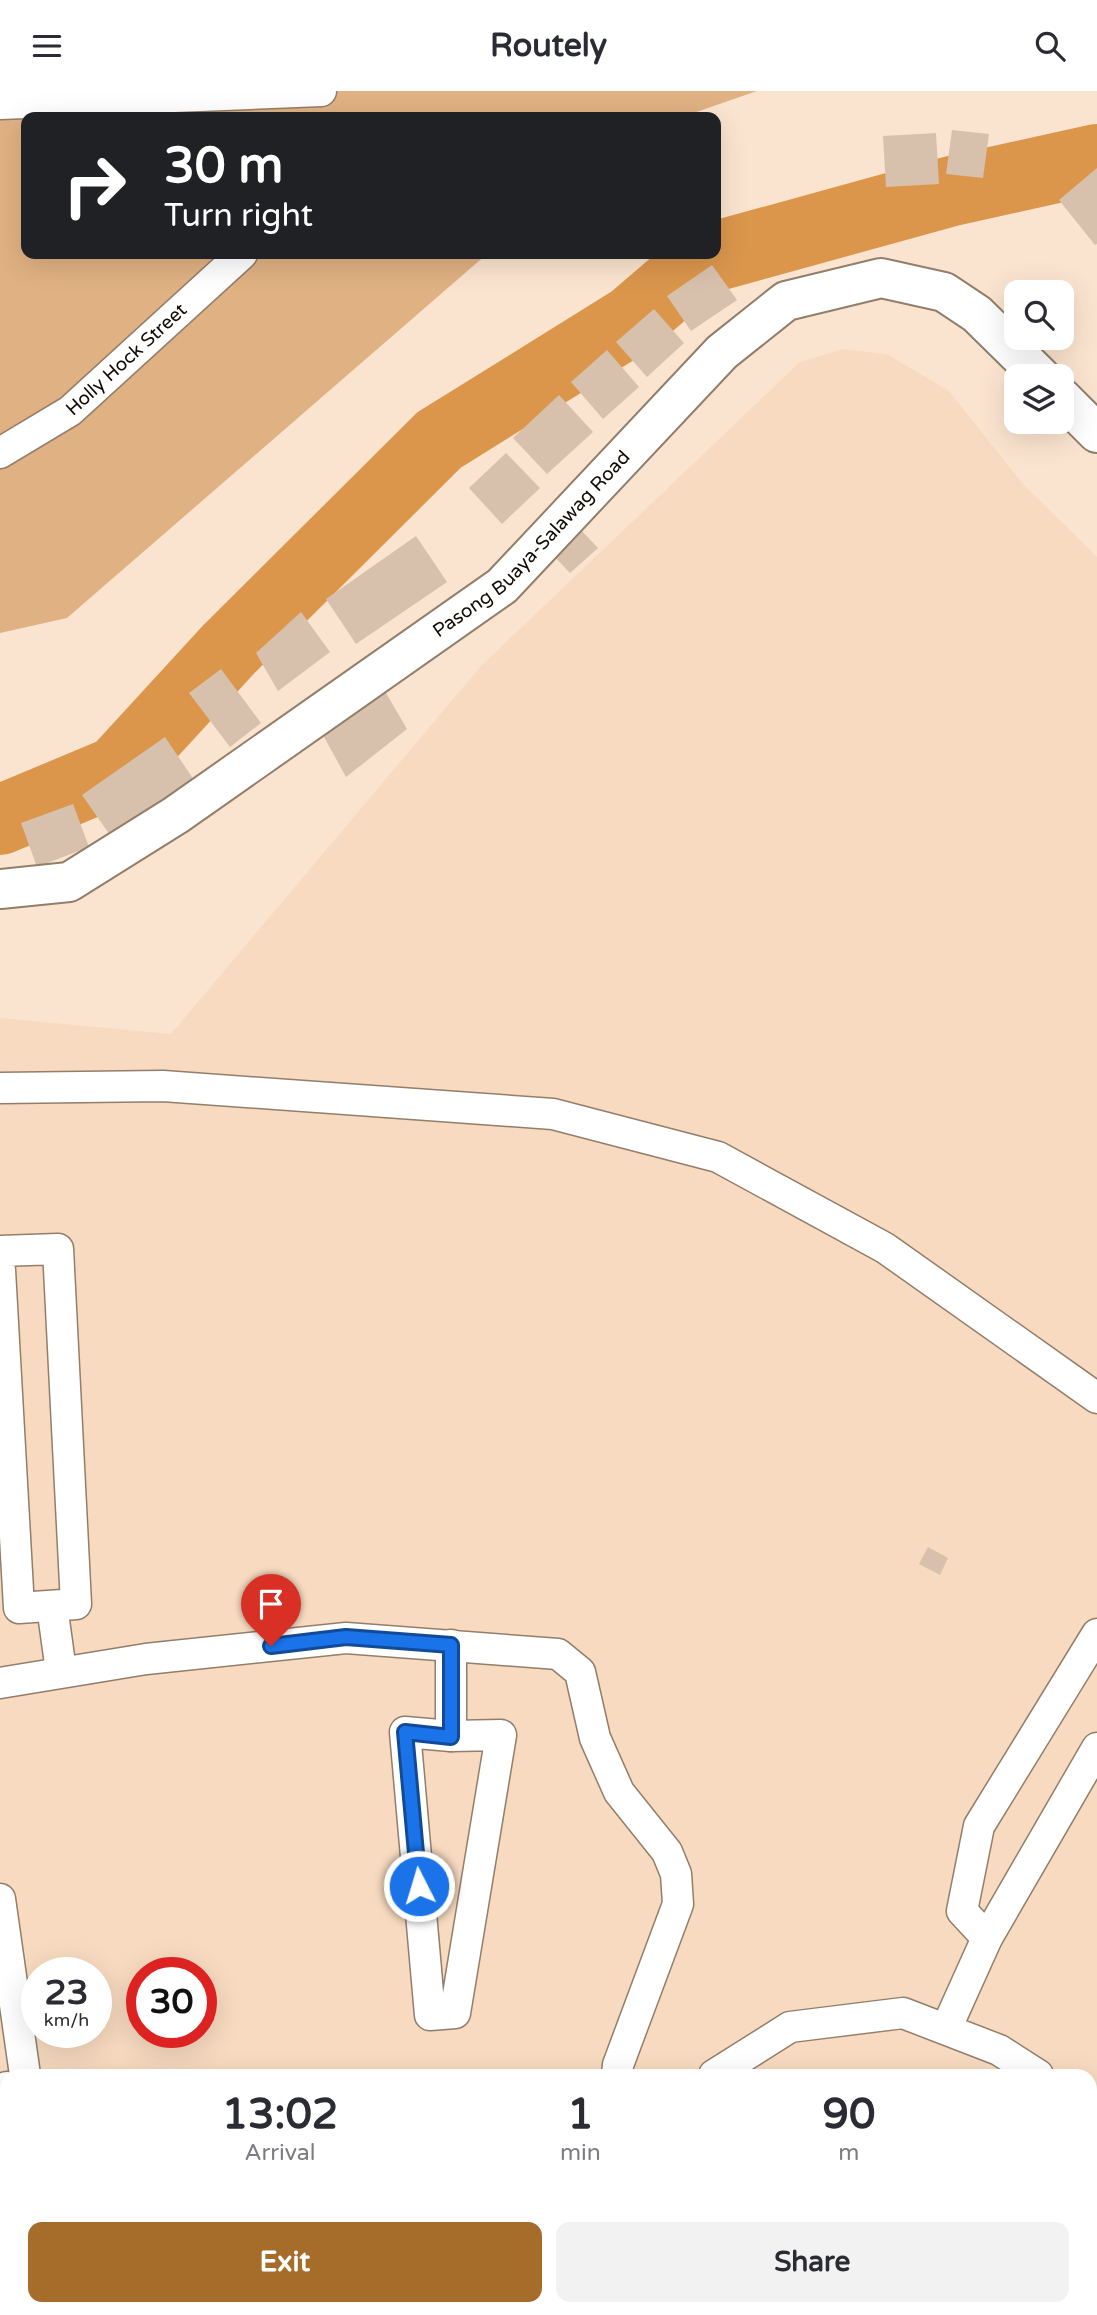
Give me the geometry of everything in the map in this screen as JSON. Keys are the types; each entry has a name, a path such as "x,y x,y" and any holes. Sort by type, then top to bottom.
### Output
{"street":[{"path":"0,104 318,100"},
{"name":"Holly Hock Street","path":"0,453 70,411 237,259"},
{"name":"Pasong Buaya-Salawag Road","path":"0,889 69,882 176,815 502,586 722,352 786,301 881,278 944,292 976,314 1028,364"},
{"path":"1074,410 1097,433"},
{"path":"0,1088 163,1086 553,1114 718,1157 885,1248 1097,1398"},
{"path":"0,1251 58,1249 76,1604 19,1608 0,1270"},
{"path":"52,1606 61,1671"},
{"path":"986,1938 962,1911 979,1826 1097,1634"},
{"path":"0,1683 146,1659 346,1637 558,1654 580,1672 594,1738 619,1793 667,1851 676,1874 678,1903 618,2069"},
{"path":"451,1645 451,1737"},
{"path":"405,1732 451,1737 501,1735 455,2013 430,2015 405,1732"},
{"path":"946,2029 986,1938 1097,1748"},
{"path":"0,1899 24,2069"},
{"path":"724,2069 790,2027 902,2013 999,2050 1029,2069"}],"shaded area":[{"path":"0,91 757,91 696,112 21,112 21,259 481,259 67,618 0,633"},
{"path":"843,349 887,354 949,391 1022,483 1097,557 1097,2069 0,2069 0,1018 171,1034 481,666 800,362"}],"building":[{"path":"952,130 989,134 983,178 946,174"},
{"path":"936,133 939,184 886,187 883,136"},
{"path":"1097,168 1097,244 1095,245 1059,200"},
{"path":"712,265 737,300 691,331 667,296"},
{"path":"654,309 684,343 647,377 616,342"},
{"path":"607,350 639,387 603,419 571,382"},
{"path":"559,395 593,432 547,474 513,438"},
{"path":"506,453 540,488 502,524 469,488"},
{"path":"579,528 598,548 570,573 552,554"},
{"path":"416,536 447,582 356,644 326,599"},
{"path":"301,612 330,652 278,691 256,653"},
{"path":"221,669 261,723 230,747 189,693"},
{"path":"379,681 407,729 346,777 318,726"},
{"path":"165,737 194,780 112,838 82,795"},
{"path":"73,804 89,847 37,867 21,823"},
{"path":"928,1547 948,1558 940,1575 919,1564"}],"waterway":[{"path":"721,255 952,191 1097,159"},
{"path":"0,820 117,771 229,649 439,440 632,320 706,259"}],"route":[{"path":"271,1646 346,1637 451,1645 451,1737 405,1732 419,1886"}]}
